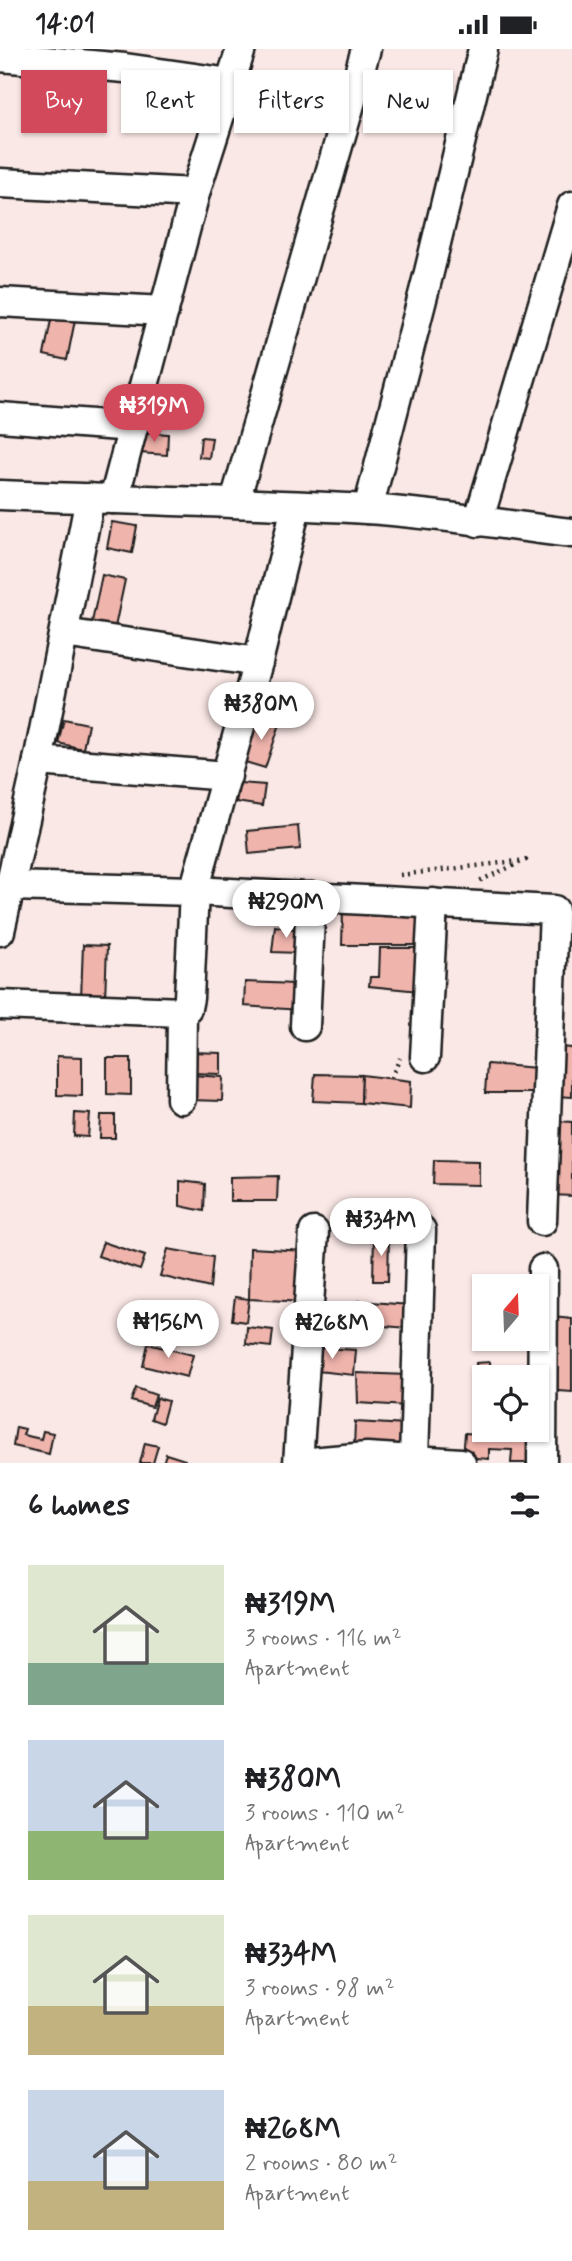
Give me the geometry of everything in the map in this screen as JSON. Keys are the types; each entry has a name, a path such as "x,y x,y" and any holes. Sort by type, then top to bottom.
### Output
{"street":[{"path":"0,931 64,633 102,499 133,427 195,193 241,49"},
{"path":"235,501 366,49"},
{"path":"368,509 483,49"},
{"path":"0,57 125,68 230,83"},
{"path":"0,183 195,193"},
{"path":"478,522 572,206"},
{"path":"0,302 164,311"},
{"path":"0,417 133,427"},
{"path":"0,495 235,501 296,507 368,509 572,533"},
{"path":"0,1005 182,1012 187,1008 194,891 258,662 296,507"},
{"path":"64,633 258,662"},
{"path":"38,761 227,776"},
{"path":"9,886 194,891 554,909 542,1221"},
{"path":"305,1026 311,897"},
{"path":"425,1057 433,903"},
{"path":"181,1099 182,1012"},
{"path":"414,1459 421,1230"},
{"path":"314,1232 299,1463 367,1457 461,1463"},
{"path":"542,1463 543,1269"}],"path":[{"path":"392,876 526,860 468,885"}],"building":[{"path":"54,305 77,310 67,360 44,355"},
{"path":"141,432 168,434 167,455 139,453"},
{"path":"201,437 212,438 209,458 199,457"},
{"path":"112,522 137,526 132,553 107,548"},
{"path":"102,575 125,580 115,627 92,622"},
{"path":"257,716 280,724 265,768 242,761"},
{"path":"64,719 88,724 83,749 58,743"},
{"path":"240,783 265,785 262,806 236,802"},
{"path":"298,826 300,849 249,854 247,831"},
{"path":"343,909 422,912 422,945 342,945"},
{"path":"275,926 300,930 298,953 272,952"},
{"path":"83,945 107,946 105,999 81,998"},
{"path":"380,948 422,948 419,991 369,986 370,977 379,977"},
{"path":"245,982 295,984 300,1010 244,1006"},
{"path":"560,1047 572,1048 572,1097 557,1096"},
{"path":"192,1052 221,1053 221,1074 192,1073"},
{"path":"57,1056 82,1057 82,1096 57,1095"},
{"path":"107,1058 131,1058 131,1095 107,1094"},
{"path":"487,1064 537,1068 538,1093 485,1093"},
{"path":"315,1074 362,1075 361,1103 313,1101"},
{"path":"190,1075 223,1077 222,1101 189,1100"},
{"path":"362,1075 411,1081 410,1108 361,1103"},
{"path":"75,1113 90,1114 88,1137 74,1136"},
{"path":"101,1115 115,1115 115,1138 100,1138"},
{"path":"557,1121 572,1122 572,1196 552,1195"},
{"path":"434,1160 479,1161 479,1185 433,1184"},
{"path":"278,1176 277,1201 230,1201 230,1177"},
{"path":"180,1181 205,1184 204,1211 180,1206"},
{"path":"374,1235 389,1236 388,1281 373,1281"},
{"path":"103,1242 145,1256 140,1270 98,1256"},
{"path":"250,1248 306,1251 304,1302 249,1299"},
{"path":"168,1249 213,1257 210,1288 160,1276"},
{"path":"235,1297 249,1299 246,1322 232,1320"},
{"path":"358,1301 410,1305 409,1328 357,1324"},
{"path":"552,1317 572,1319 572,1392 549,1390"},
{"path":"247,1327 273,1330 271,1347 246,1344"},
{"path":"148,1344 193,1355 187,1377 143,1366"},
{"path":"310,1347 356,1350 354,1375 308,1370"},
{"path":"490,1362 490,1365 476,1365"},
{"path":"357,1373 407,1375 407,1406 358,1403"},
{"path":"136,1388 156,1395 152,1407 131,1401"},
{"path":"157,1398 168,1401 162,1423 151,1419"},
{"path":"355,1422 407,1425 405,1451 354,1448"},
{"path":"16,1427 25,1429 23,1435 41,1439 43,1431 53,1433 49,1454 13,1446"},
{"path":"465,1433 472,1433 472,1442 539,1442 537,1463 511,1463 512,1450 489,1449 489,1459 463,1457"},
{"path":"145,1443 158,1446 153,1463 140,1463"},
{"path":"166,1454 185,1460 185,1463 163,1463"}]}
